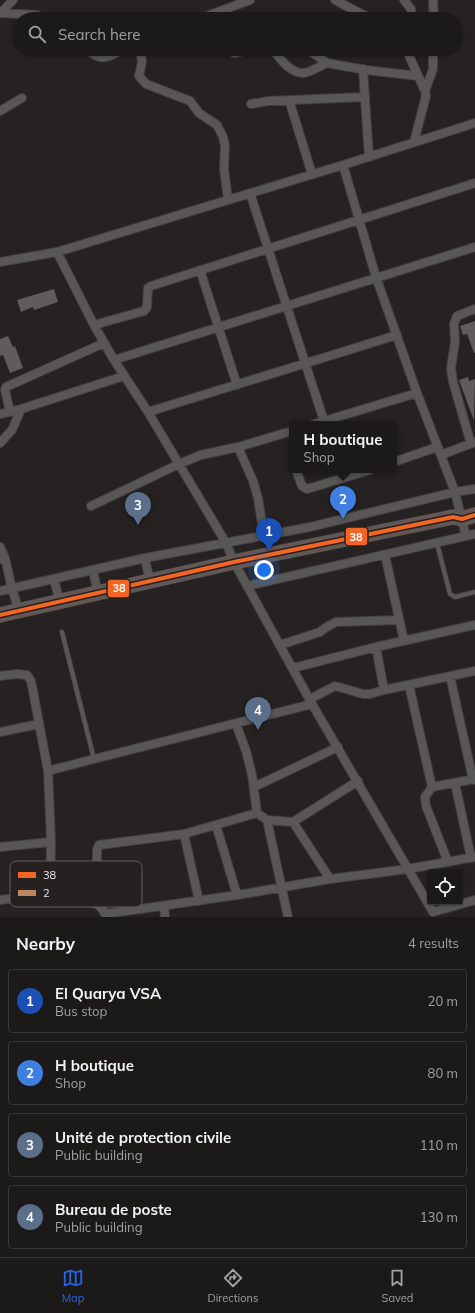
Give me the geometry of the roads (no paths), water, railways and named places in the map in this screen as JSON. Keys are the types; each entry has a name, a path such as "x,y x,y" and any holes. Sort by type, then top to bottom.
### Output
{"highway":[{"path":"0,615 234,562 463,515 475,505"}],"street":[{"path":"1,13 13,0"},
{"path":"218,12 250,0"},
{"path":"335,0 358,12"},
{"path":"404,0 411,9 411,12"},
{"path":"433,0 434,12"},
{"path":"1,13 12,14"},
{"path":"96,56 107,58 111,56"},
{"path":"142,56 139,76 143,82 190,101 199,113 217,125 225,145 224,169 228,200"},
{"path":"278,56 291,70 304,73 327,63"},
{"path":"317,56 327,63 418,76"},
{"path":"409,56 425,91"},
{"path":"414,142 425,101 425,91 433,70 433,56"},
{"path":"363,69 369,157"},
{"path":"251,104 268,101 365,97"},
{"path":"0,110 22,98"},
{"path":"289,100 312,174"},
{"path":"0,262 57,252 369,157 475,122"},
{"path":"343,165 376,277 417,393 463,515 466,536"},
{"path":"94,325 144,311 147,307 149,286 475,183"},
{"path":"250,193 324,421 417,393"},
{"path":"114,360 475,247"},
{"path":"57,252 104,343 148,412 226,543 234,562 311,702 358,781 432,914 475,900"},
{"path":"200,270 237,385"},
{"path":"397,461 473,443 451,368 455,342 455,318 456,316 475,309"},
{"path":"148,412 396,335"},
{"path":"10,412 5,390 6,387 104,343"},
{"path":"0,414 21,409 124,376"},
{"path":"0,443 12,430 21,409"},
{"path":"91,506 201,455 238,447 289,432"},
{"path":"238,447 253,481 258,498 264,536"},
{"path":"297,473 302,486 307,489 360,473"},
{"path":"0,592 145,558 310,527 455,492 475,489"},
{"path":"247,586 475,534"},
{"path":"0,547 2,558 19,611"},
{"path":"386,555 404,640"},
{"path":"145,558 150,582"},
{"path":"93,571 98,594"},
{"path":"54,580 60,602"},
{"path":"280,645 320,632 336,622 399,620"},
{"path":"293,668 404,640 475,625"},
{"path":"376,647 384,690"},
{"path":"48,772 94,759 236,724 311,702 335,686 363,694 370,694 475,671"},
{"path":"0,676 16,674 27,675 31,681 48,772 51,861"},
{"path":"448,862 426,806 425,797 432,787 474,780 450,676"},
{"path":"409,685 432,787"},
{"path":"0,732 39,724"},
{"path":"236,724 246,751 252,775 257,813 267,820 293,822 358,781"},
{"path":"254,787 338,747"},
{"path":"100,907 105,916 330,879 408,869 473,857 455,783"},
{"path":"97,861 97,850 99,845 184,834 257,813"},
{"path":"267,820 288,917"},
{"path":"293,822 330,879"},
{"path":"216,826 237,895"},
{"path":"184,834 199,901"},
{"path":"0,847 51,842"},
{"path":"0,900 10,899"},
{"path":"164,906 165,917"}],"lane":[{"path":"437,543 450,594 455,597 475,592"},
{"path":"62,632 94,759"}],"place":[{"name":"H boutique","path":"343,519"},
{"name":"Unité de protection civile","path":"138,525"},
{"name":"El Quarya VSA","path":"269,551"},
{"name":"Bureau de poste","path":"258,730"}]}
